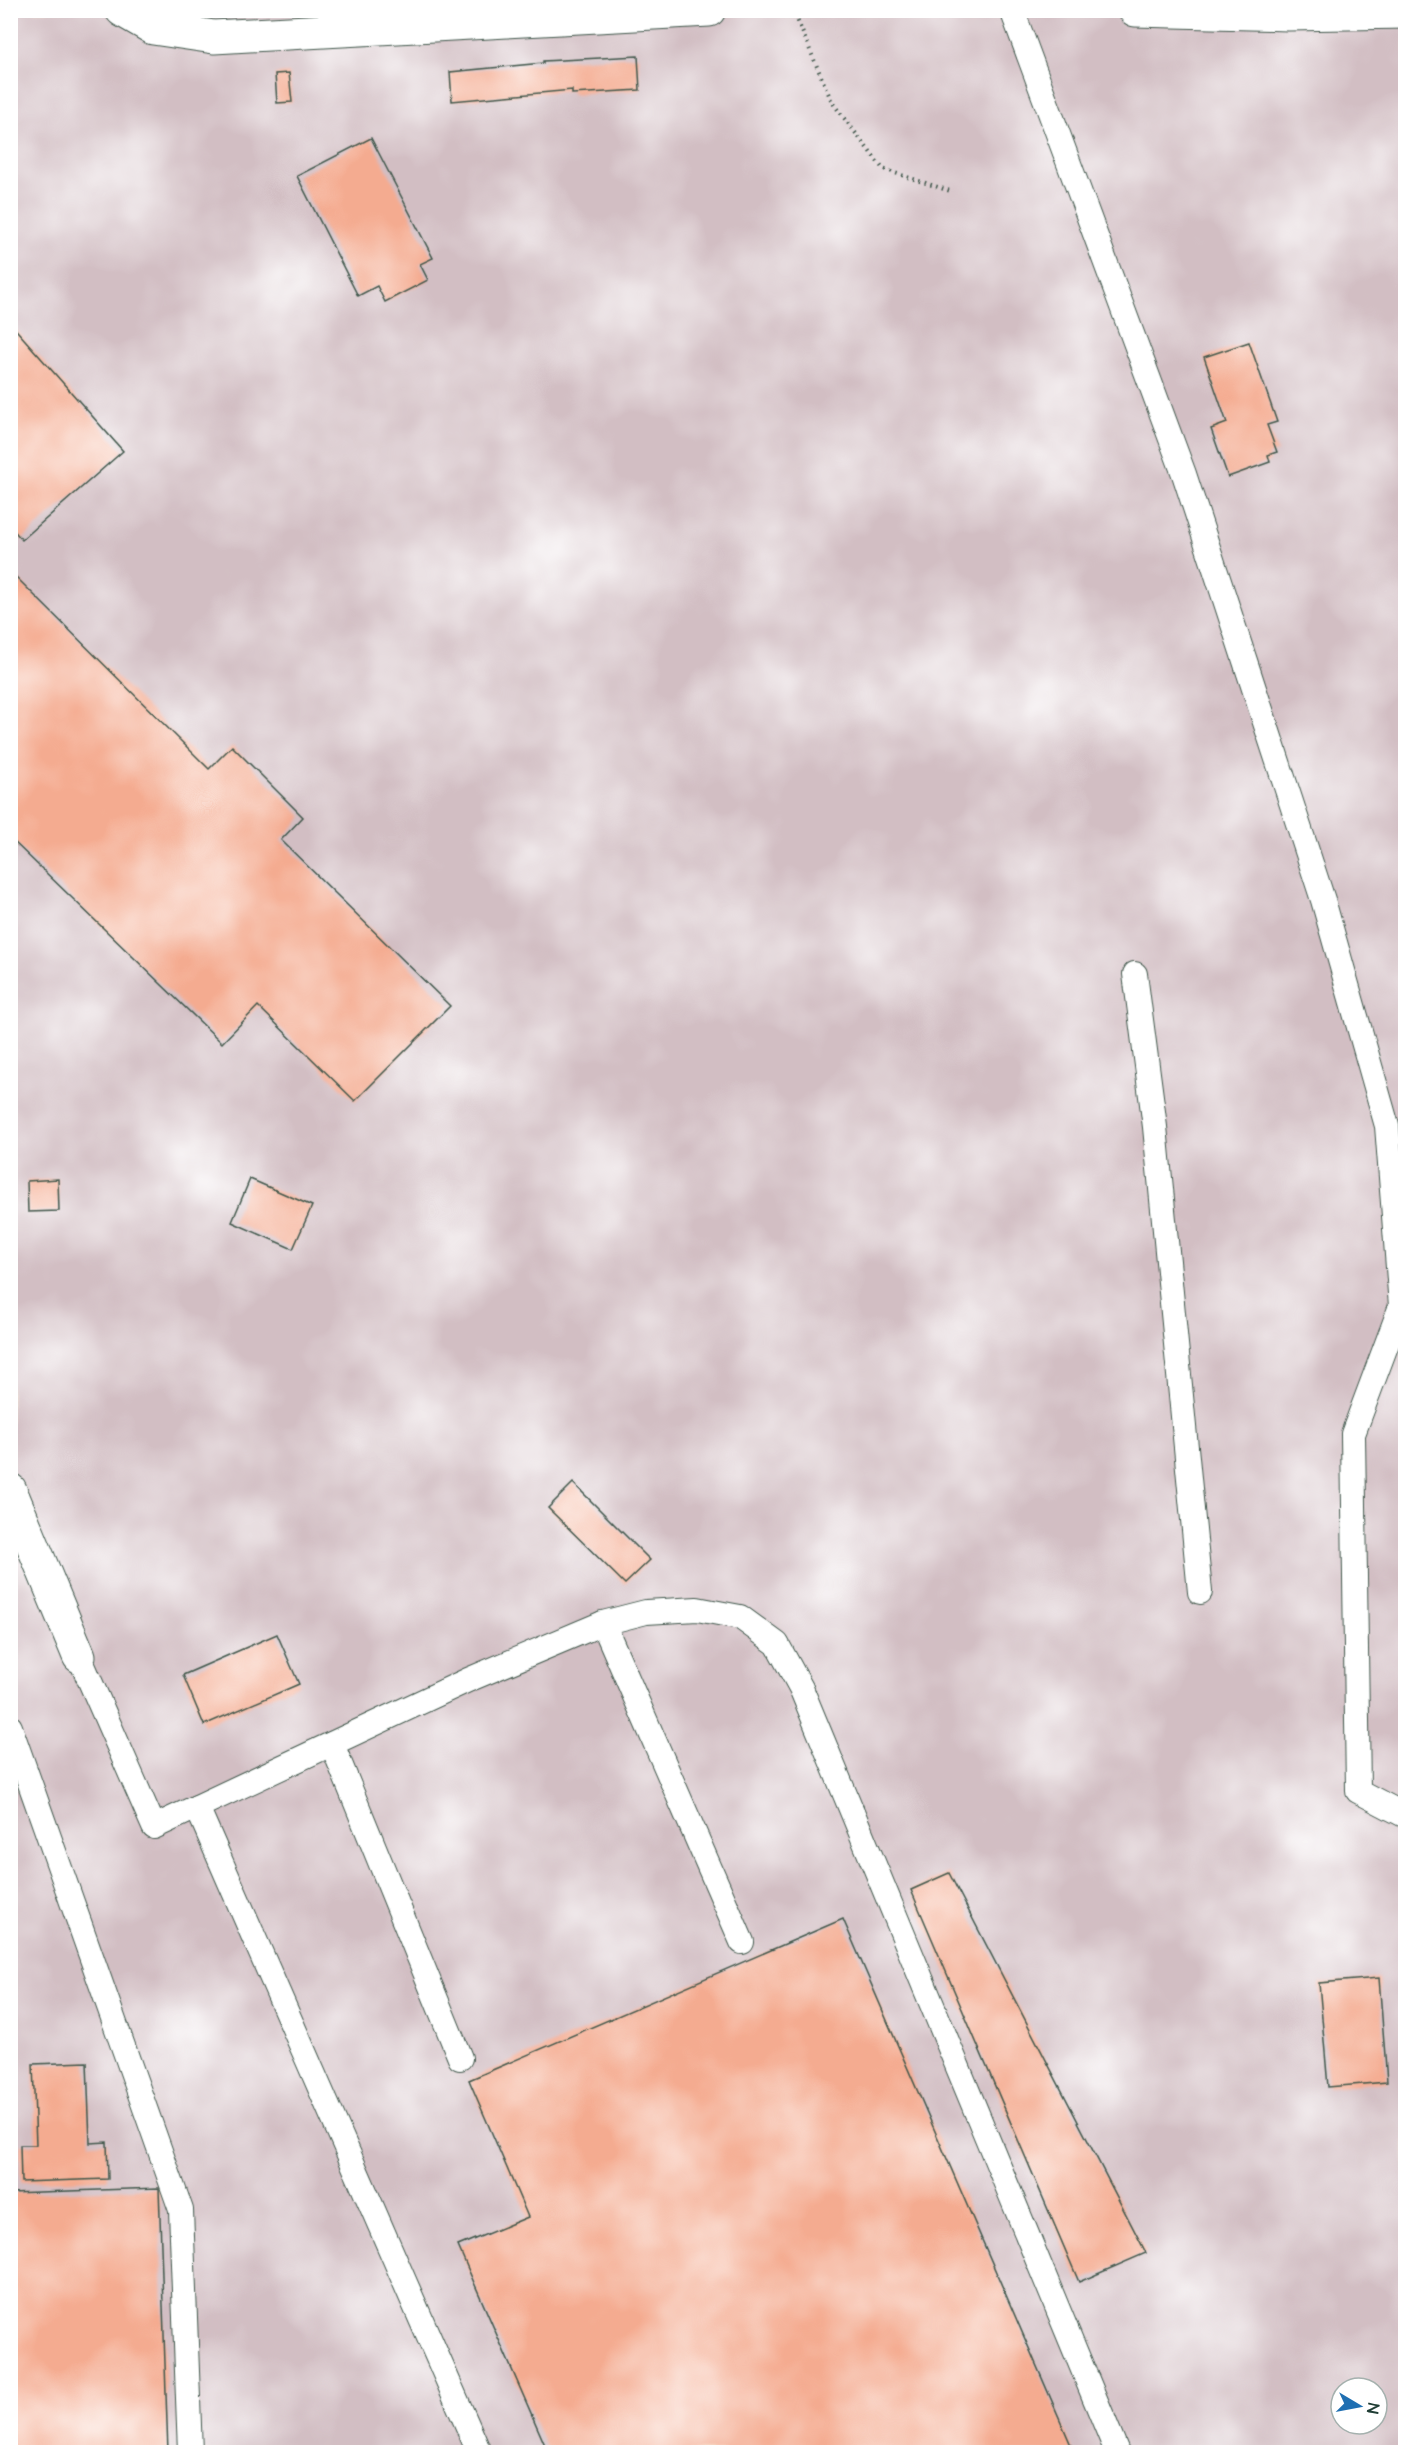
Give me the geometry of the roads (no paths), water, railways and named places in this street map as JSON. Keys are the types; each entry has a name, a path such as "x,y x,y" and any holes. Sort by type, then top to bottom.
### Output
{"street":[{"path":"122,10 153,27 214,37 710,10"},
{"path":"1136,10 1288,14 1406,12"},
{"path":"10,1490 79,1656"}],"lane":[{"path":"1012,10 1184,474 1323,900 1387,1126 1401,1306 1353,1434 1358,1791 1406,1816"},
{"path":"1135,974 1155,1126 1200,1592"},
{"path":"79,1656 154,1827 468,1680 603,1623 646,1612 697,1610 740,1617 777,1644 801,1688 1117,2452"},
{"path":"603,1623 742,1942"},
{"path":"10,1727 181,2210 190,2452"},
{"path":"332,1744 460,2058"},
{"path":"197,1807 479,2452"}]}
